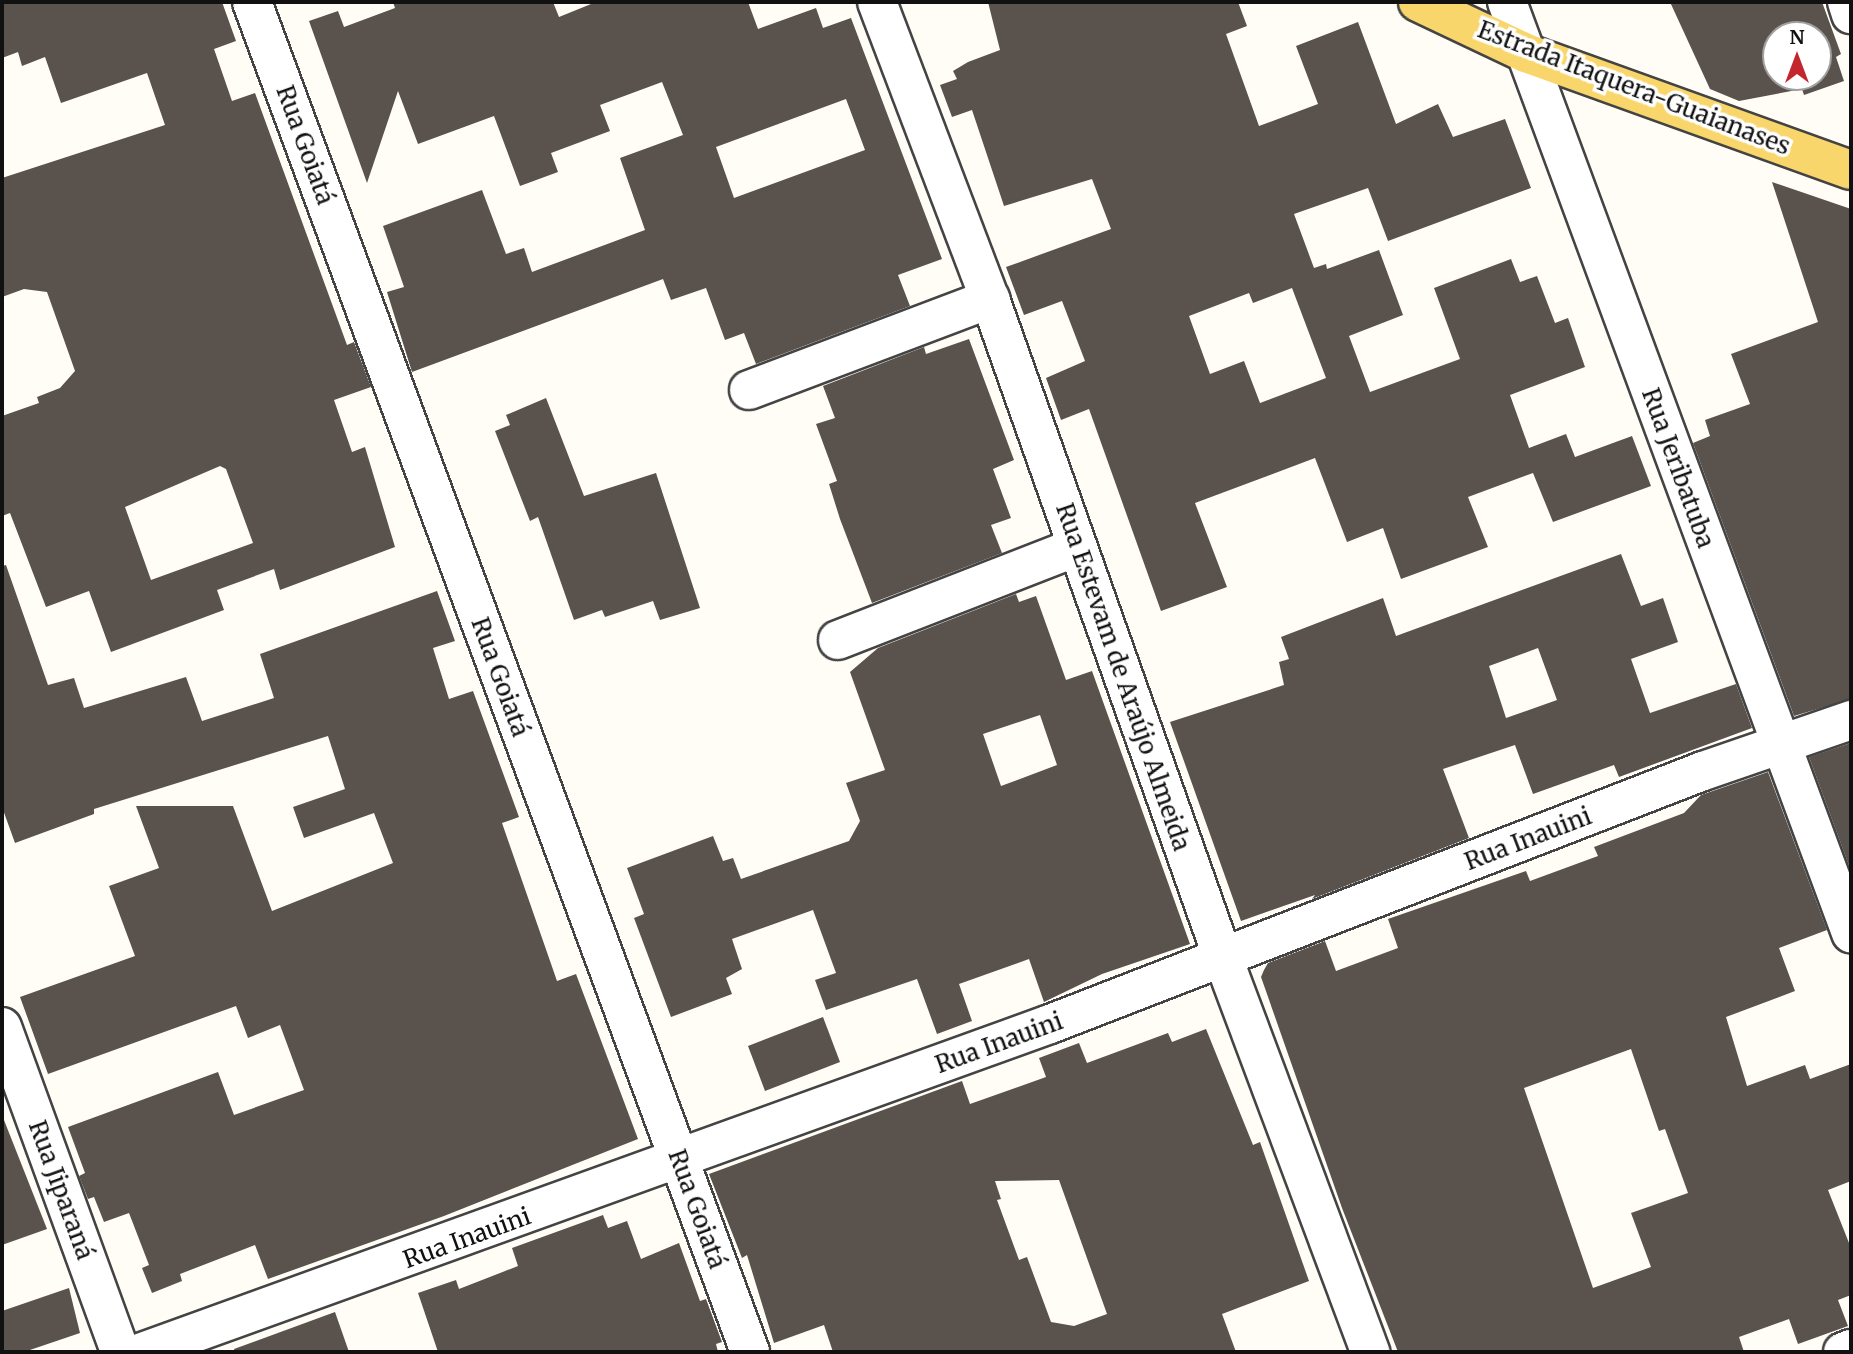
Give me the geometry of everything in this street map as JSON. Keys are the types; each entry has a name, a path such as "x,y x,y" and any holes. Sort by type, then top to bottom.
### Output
{"main road":[{"name":"Estrada Itaquera-Guaianases","path":"1418,2 1526,53 1851,170"}],"street":[{"name":"Rua Goiatá","path":"252,2 750,1352"},
{"name":"Rua Estevam de Araújo Almeida","path":"877,2 990,299 1223,958 1370,1352"},
{"name":"Rua Jeribatuba","path":"1507,2 1851,933"},
{"path":"1847,2 1851,14"},
{"path":"749,390 990,299"},
{"path":"838,640 1077,547"},
{"name":"Rua Inauini","path":"142,1352 678,1160 1223,958 1780,744 1851,720"},
{"name":"Rua Jiparaná","path":"2,1027 120,1352"},
{"path":"1843,1352 1851,1349"}],"building":[{"path":"2,2 222,2 236,41 214,49 232,101 255,93 347,345 354,342 371,387 334,400 352,452 365,447 395,547 280,590 274,569 217,590 224,610 111,652 89,591 46,607 10,513 2,516 2,416 39,403 37,397 60,388 75,371 47,292 24,289 2,297 2,178 165,125 147,73 61,103 45,57 22,66 18,52 2,58","holes":["220,466 226,469 253,543 151,580 125,507"]},
{"path":"393,2 553,2 559,17 596,2 748,2 758,29 816,8 823,28 851,18 942,259 898,275 910,306 756,364 744,333 725,340 706,288 671,300 663,279 412,372 387,292 404,287 383,226 482,190 506,254 524,248 532,272 645,230 620,158 683,135 662,82 600,105 610,131 551,153 558,172 520,186 494,116 418,144 398,91 367,183 309,21 338,11 344,27 395,8","holes":["846,99 865,150 734,198 716,147"]},
{"path":"988,2 1238,2 1247,26 1226,34 1259,126 1318,104 1296,46 1358,22 1396,124 1438,104 1453,137 1505,119 1531,188 1388,241 1368,188 1294,214 1314,268 1326,264 1327,269 1379,250 1403,315 1349,336 1370,392 1460,359 1434,288 1511,259 1520,282 1537,276 1555,323 1568,318 1585,367 1510,395 1529,448 1566,434 1575,457 1632,436 1651,486 1553,522 1533,473 1468,497 1488,547 1401,579 1383,528 1347,542 1315,458 1195,503 1227,587 1161,611 1089,409 1061,420 1046,378 1085,361 1062,301 1024,315 1006,267 1111,229 1092,179 1004,206 972,110 952,117 940,85 957,79 953,71 968,62 1000,50","holes":["1292,288 1326,378 1260,403 1244,361 1210,374 1189,316 1249,293 1253,303"]},
{"path":"1670,2 1822,2 1829,21 1762,21 1762,91 1792,91 1739,101 1710,89"},
{"path":"1832,29 1841,54 1836,57 1844,81 1832,85"},
{"path":"1772,182 1851,209 1851,699 1794,716 1693,443 1710,436 1705,420 1750,404 1731,354 1818,322"},
{"path":"969,339 1014,460 993,469 1011,518 991,525 1002,553 872,603 829,484 837,481 816,424 835,418 823,386 924,347 926,354"},
{"path":"546,398 584,496 656,473 700,608 660,620 653,601 605,617 602,610 574,620 538,517 530,521 495,431 510,425 506,415"},
{"path":"1621,554 1641,606 1663,598 1678,642 1631,659 1650,713 1736,684 1752,728 1619,777 1614,765 1533,794 1515,745 1443,769 1469,838 1312,899 1315,895 1241,921 1170,722 1284,685 1279,662 1289,659 1281,637 1333,617 1383,598 1396,636","holes":["1538,648 1557,700 1506,718 1489,666"]},
{"path":"6,565 48,685 74,678 84,708 186,677 202,721 274,698 260,654 437,591 455,641 433,648 449,699 473,691 519,817 502,823 557,981 576,974 638,1139 444,1216 268,1279 255,1245 180,1274 182,1281 152,1293 142,1268 149,1265 129,1213 104,1222 94,1197 88,1199 79,1176 85,1173 68,1127 218,1072 234,1115 304,1090 280,1025 248,1038 236,1006 48,1074 20,997 135,956 109,886 159,868 136,806 233,806 272,911 393,863 374,813 304,838 293,807 345,789 328,736 94,809 94,814 15,843 2,807 2,566"},
{"path":"1016,594 1019,602 1036,596 1066,680 1092,671 1190,944 1102,974 1044,1002 1029,959 959,984 972,1021 937,1034 917,979 826,1010 815,980 836,973 813,910 732,939 742,969 726,978 732,994 671,1017 634,918 644,914 627,868 713,836 723,861 733,858 741,879 849,841 860,821 846,783 885,770 850,672 878,648","holes":["1040,715 1057,765 1001,786 983,734"]},
{"path":"1851,743 1851,871 1809,757"},
{"path":"1768,772 1827,930 1779,948 1795,991 1726,1017 1747,1086 1805,1065 1810,1079 1851,1064 1851,1181 1828,1190 1851,1248 1851,1295 1838,1300 1848,1326 1798,1344 1789,1319 1739,1337 1744,1352 1398,1352 1342,1208 1261,977 1264,970 1268,963 1325,941 1336,971 1398,948 1388,919 1526,871 1530,881 1598,856 1594,847 1684,813 1701,795","holes":["1631,1049 1659,1131 1665,1129 1688,1193 1631,1213 1651,1267 1593,1288 1524,1088"]},
{"path":"823,1017 840,1062 765,1091 748,1046"},
{"path":"1206,1029 1253,1145 1260,1142 1309,1281 1222,1314 1236,1352 833,1352 824,1325 774,1343 747,1255 742,1258 709,1174 962,1081 970,1104 1046,1077 1039,1058 1079,1043 1087,1063 1168,1033 1172,1042","holes":["1059,1180 1107,1314 1074,1326 1051,1322 1027,1257 1019,1260 997,1200 1001,1199 995,1181"]},
{"path":"2,1115 47,1229 2,1245"},
{"path":"603,1215 608,1228 627,1221 641,1259 679,1243 700,1301 706,1299 722,1342 716,1344 718,1352 438,1352 418,1293 456,1280 459,1289 518,1266 512,1248"},
{"path":"69,1288 80,1333 24,1352 2,1352 2,1311"},
{"path":"335,1312 349,1352 235,1352 234,1349"}]}
